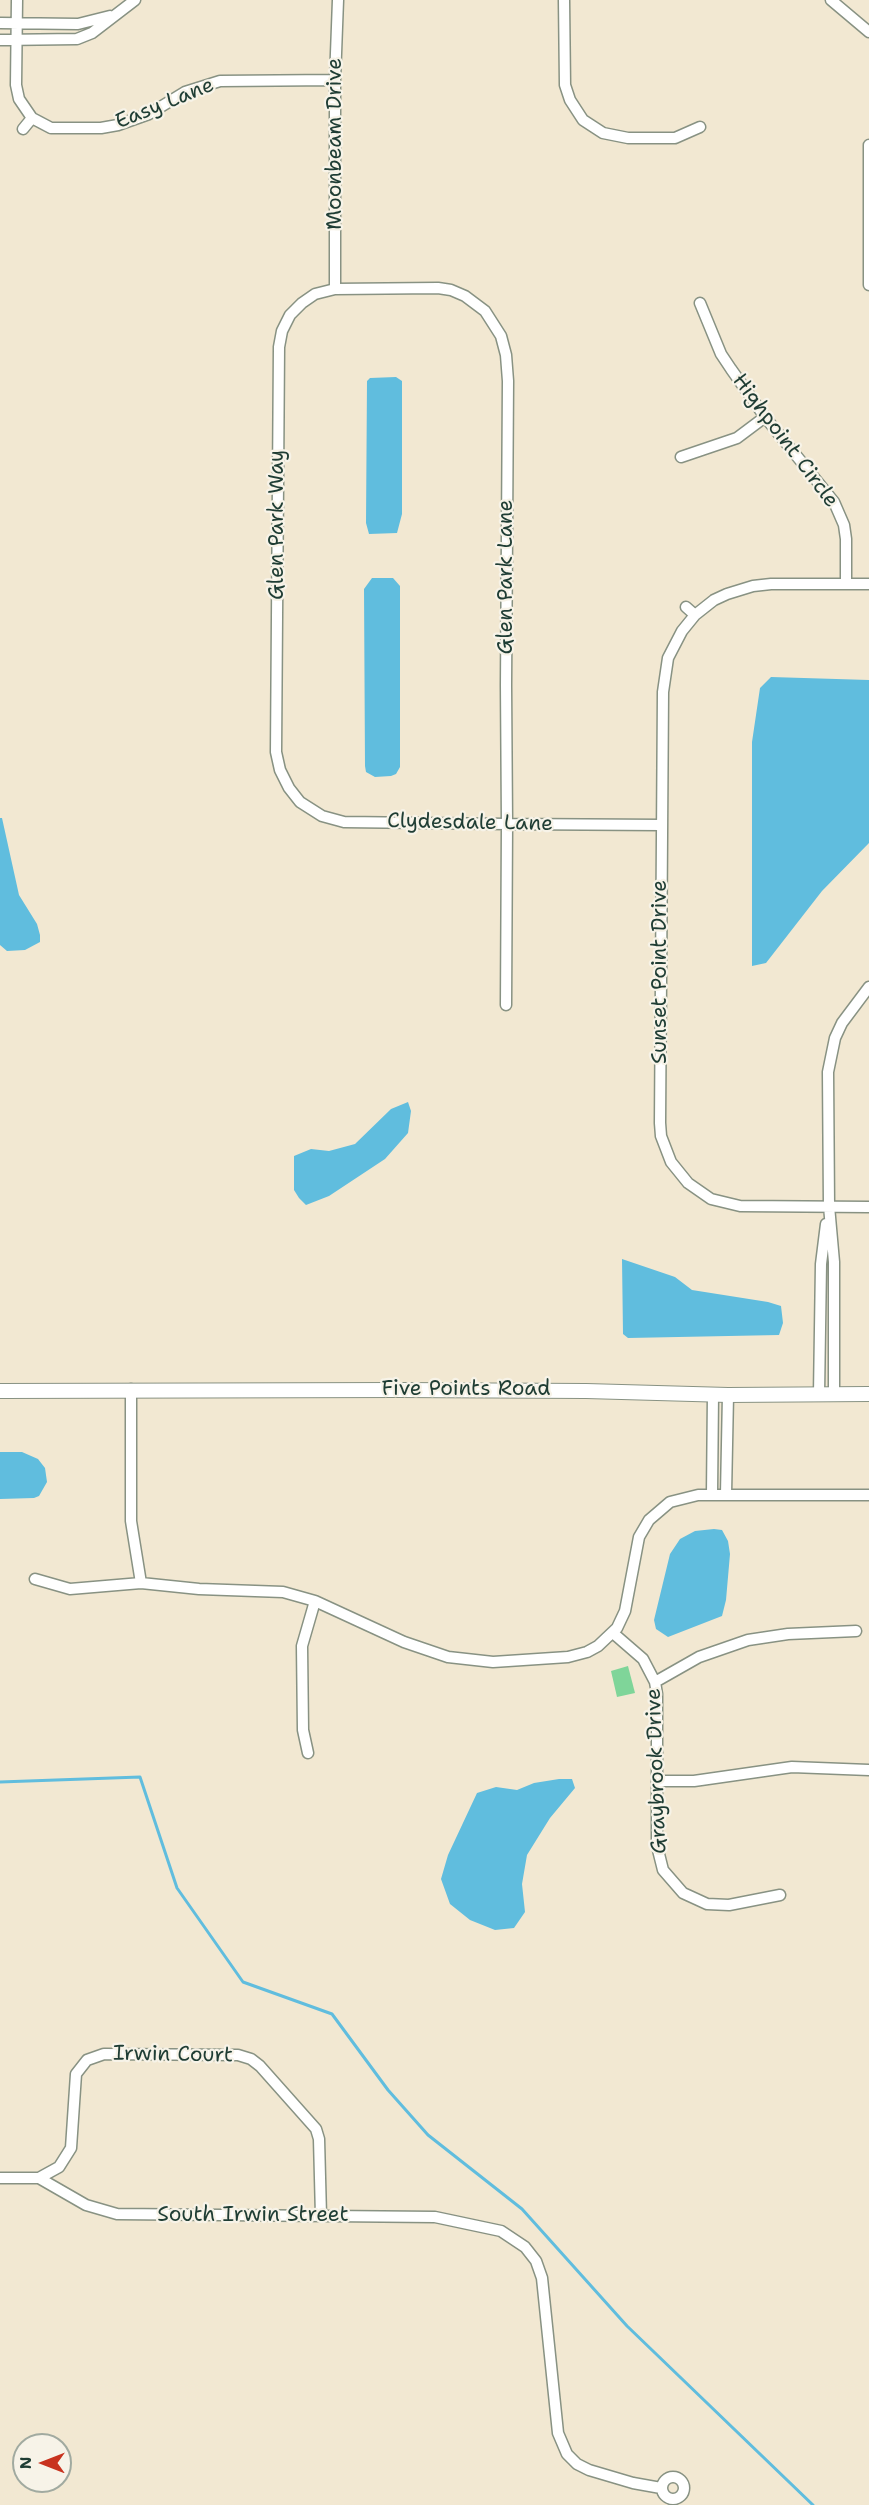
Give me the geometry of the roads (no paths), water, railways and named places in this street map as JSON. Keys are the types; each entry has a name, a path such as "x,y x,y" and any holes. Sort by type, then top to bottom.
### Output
{"street":[{"path":"17,0 16,85 19,99 32,118 23,129"},
{"path":"0,40 77,39 92,33 135,0"},
{"name":"Moonbeam Drive","path":"335,289 335,80 338,0"},
{"path":"564,0 565,85 579,123 603,133 628,138 675,138 700,127"},
{"path":"831,0 869,32"},
{"path":"0,23 78,24 116,14"},
{"name":"Easy Lane","path":"32,118 51,128 101,128 142,117 185,92 210,82 232,79 335,80"},
{"path":"869,145 869,285"},
{"name":"Glen Park Lane","path":"335,289 438,288 451,290 465,296 485,311 501,336 506,355 508,381 506,1005"},
{"name":"Glen Park Way","path":"289,788 280,770 276,752 279,347 282,331 290,315 315,294 335,289"},
{"name":"Highpoint Circle","path":"700,303 721,354 765,417 834,502 844,525 846,584"},
{"path":"681,457 737,438 765,417"},
{"name":"Sunset Point Drive","path":"869,584 753,586 714,600 695,615 675,643 664,673 660,1123 665,1148 671,1162 688,1183 711,1199 740,1206 869,1206"},
{"path":"686,607 695,615"},
{"name":"Clydesdale Lane","path":"289,788 300,802 322,816 344,822 662,825"},
{"path":"834,1394 834,1262 829,1206 828,1072 831,1054 842,1023 869,987"},
{"path":"819,1394 821,1264 829,1206"},
{"path":"0,1383 64,1389"},
{"path":"0,1390 64,1389"},
{"name":"Five Points Road","path":"64,1389 586,1391 720,1395 869,1394"},
{"path":"131,1389 131,1521 141,1583"},
{"path":"712,1494 720,1395"},
{"path":"720,1395 726,1494"},
{"path":"34,1579 70,1589 141,1583 199,1589 271,1590 315,1601 419,1648 471,1661 501,1662 576,1656 598,1646 613,1633 625,1611 636,1549 646,1523 662,1507 691,1495 869,1495"},
{"path":"308,1753 303,1730 302,1646 315,1601"},
{"path":"655,1682 699,1657 748,1640 788,1634 856,1631"},
{"name":"Graybrook Drive","path":"613,1633 644,1659 655,1682 657,1694 657,1851 663,1870 675,1885 696,1900 716,1905 729,1905 780,1894"},
{"path":"657,1781 694,1781 792,1767 869,1770"},
{"name":"Irwin Court","path":"39,2178 59,2167 71,2148 76,2074 87,2060 104,2054 238,2055 251,2059 260,2066 316,2129 319,2139 321,2216"},
{"name":"South Irwin Street","path":"0,2178 39,2178 86,2205 117,2214 435,2217 489,2227 512,2236 531,2254 542,2278 558,2433 567,2454 585,2469 625,2481 662,2488"}],"water":[{"path":"396,377 402,381 402,514 397,533 369,534 366,523 367,381 370,378"},
{"path":"372,578 393,578 400,586 400,767 396,774 391,776 375,777 366,772 365,766 364,589"},
{"path":"771,677 869,680 869,843 822,891 766,963 752,966 752,742 760,688"},
{"path":"0,818 2,818 19,895 37,924 40,935 40,942 25,950 7,951 0,945"},
{"path":"408,1102 411,1111 408,1133 385,1159 329,1196 306,1205 299,1198 294,1190 294,1156 311,1149 329,1151 355,1144 391,1109"},
{"path":"622,1259 675,1277 692,1290 781,1306 783,1323 779,1335 628,1338 623,1334"},
{"path":"0,1452 22,1452 38,1459 45,1468 47,1482 39,1496 0,1499"},
{"path":"722,1530 728,1541 730,1554 726,1600 722,1616 668,1637 656,1629 654,1620 670,1554 680,1539 695,1531"},
{"path":"572,1779 575,1788 550,1818 527,1855 522,1884 525,1912 514,1928 495,1930 470,1920 450,1904 441,1879 448,1855 477,1793 496,1787 517,1790 534,1783"}],"waterway":[{"path":"0,1782 140,1777 177,1888 243,1982 332,2014 388,2090 428,2135 522,2209 627,2326 813,2505"}]}
